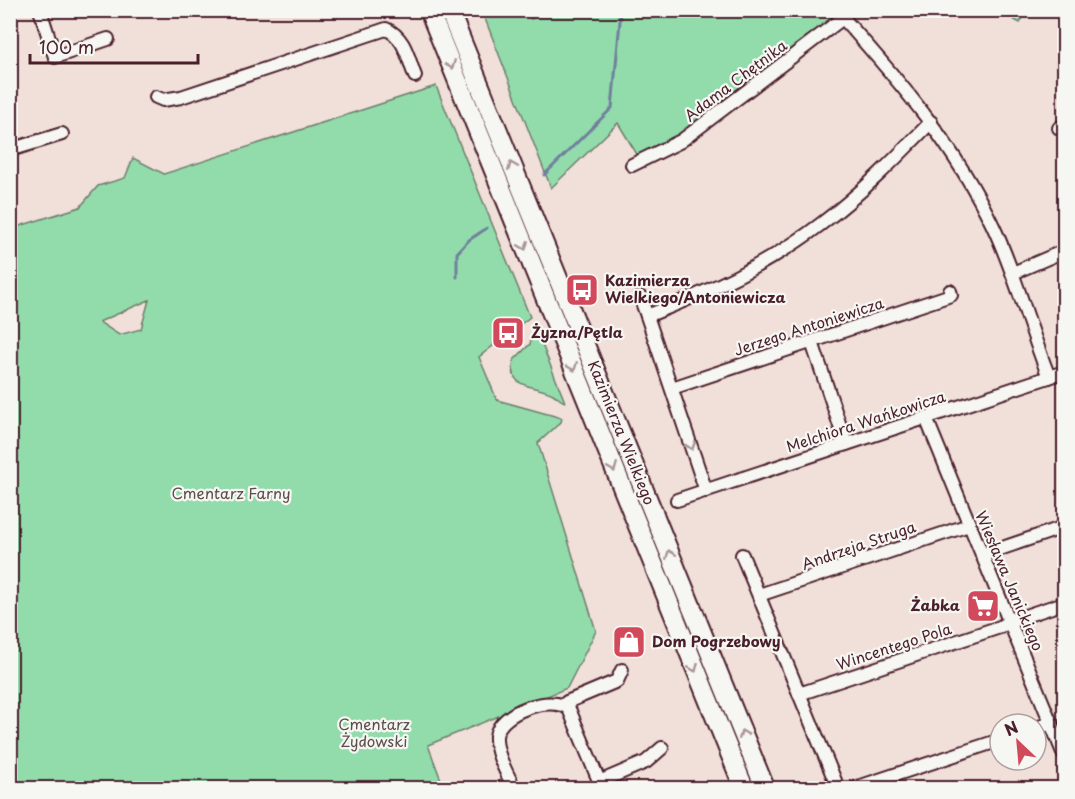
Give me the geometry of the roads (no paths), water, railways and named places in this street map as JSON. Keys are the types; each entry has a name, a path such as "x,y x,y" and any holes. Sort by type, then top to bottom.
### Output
{"main road":[{"name":"Kazimierza Wielkiego","path":"429,10 744,789"},
{"name":"Kazimierza Wielkiego","path":"449,10 765,789"},
{"path":"554,320 574,317"}],"street":[{"path":"40,10 55,57 108,39"},
{"path":"846,14 931,122 980,199 1013,273 1049,377"},
{"name":"Adama Chętnika","path":"632,165 681,141 846,14"},
{"path":"156,97 163,100 181,97 386,29 400,39 415,76"},
{"path":"647,316 731,279 776,254 820,225 879,176 931,122"},
{"path":"10,150 62,134"},
{"path":"1013,273 1065,251"},
{"name":"Jerzego Antoniewicza","path":"672,388 951,295 950,291"},
{"path":"640,297 706,490"},
{"path":"812,342 846,444"},
{"name":"Melchiora Wańkowicza","path":"676,500 1065,372"},
{"name":"Wiesława Janickiego","path":"926,418 1063,749"},
{"name":"Andrzeja Struga","path":"759,595 969,525"},
{"path":"982,555 1065,527"},
{"path":"742,555 838,789"},
{"name":"Wincentego Pola","path":"799,694 1065,603"},
{"path":"564,705 617,681 622,670"},
{"path":"514,789 496,745 497,729 504,721 533,706 554,702 564,705 572,716 601,785 646,762 662,748"},
{"path":"1048,724 1052,723"},
{"path":"855,789 988,744"}],"waterway":[{"path":"544,175 612,108 621,10"},
{"path":"457,277 457,253 469,240 487,228"}],"place":[{"name":"Kazimierza Wielkiego/Antoniewicza","path":"582,290"},
{"name":"Żyzna/Pętla","path":"508,333"},
{"name":"Żabka","path":"983,606"},
{"name":"Dom Pogrzebowy","path":"629,642"}],"park label":[{"name":"Cmentarz Farny","path":"231,494"},
{"name":"Cmentarz Żydowski","path":"374,734"}]}
